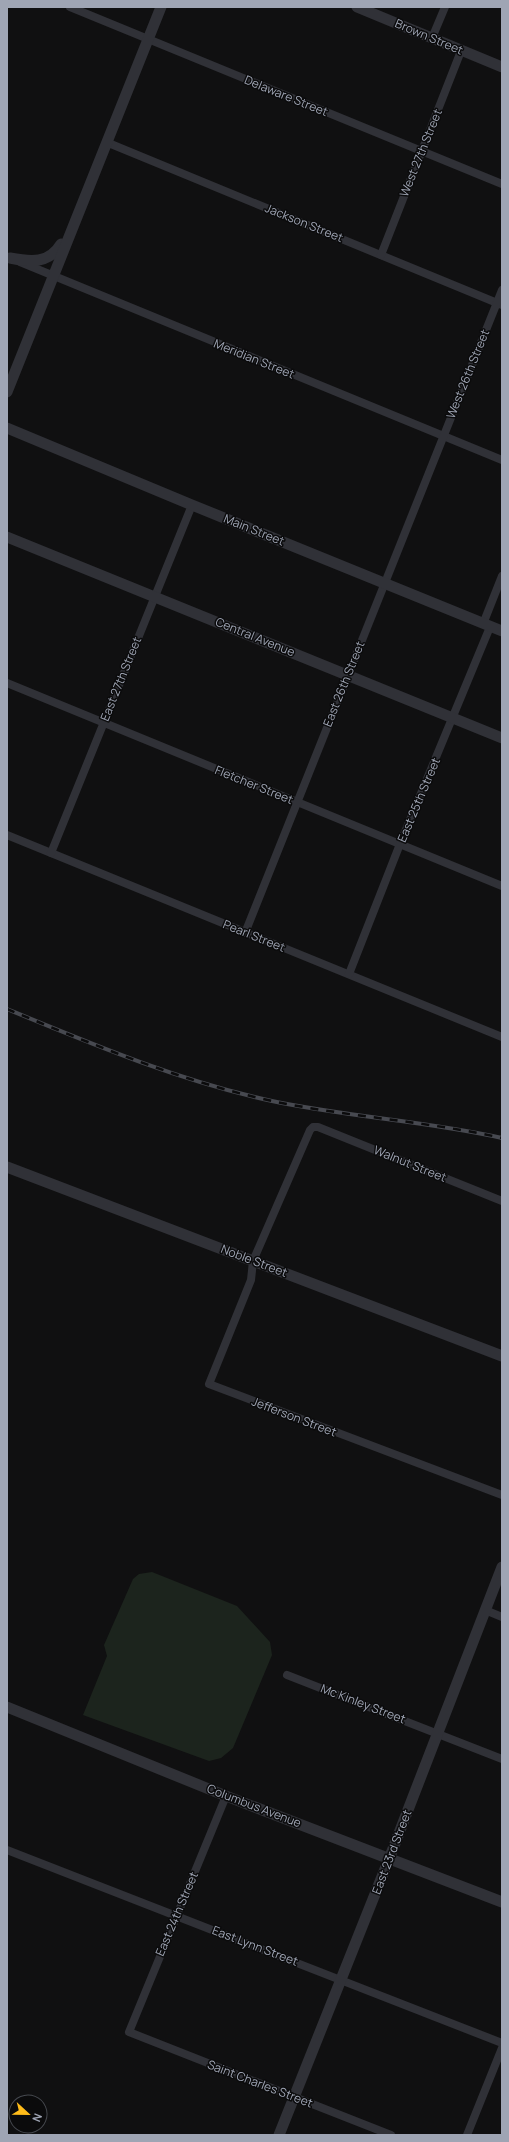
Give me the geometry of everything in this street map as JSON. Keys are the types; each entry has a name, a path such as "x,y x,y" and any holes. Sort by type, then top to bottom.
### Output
{"street":[{"name":"Delaware Street","path":"70,7 86,10 147,39 502,184"},
{"path":"7,392 161,7"},
{"name":"Brown Street","path":"357,7 502,67"},
{"path":"432,38 445,7"},
{"name":"West 27th Street","path":"381,255 461,50"},
{"name":"Jackson Street","path":"106,142 499,304"},
{"path":"9,258 30,262 45,260 53,255 75,221"},
{"name":"Meridian Street","path":"9,258 502,460"},
{"name":"West 26th Street","path":"444,436 499,304 502,290"},
{"name":"Main Street","path":"7,428 502,632"},
{"name":"East 26th Street","path":"245,933 444,436"},
{"name":"East 27th Street","path":"51,853 192,505"},
{"name":"Central Avenue","path":"7,537 502,738"},
{"name":"East 25th Street","path":"349,974 400,844 453,718 487,625 502,576"},
{"name":"Fletcher Street","path":"7,683 502,886"},
{"name":"Pearl Street","path":"7,835 502,1037"},
{"name":"Walnut Street","path":"253,1261 310,1130 313,1127 318,1127 502,1202"},
{"name":"Noble Street","path":"7,1167 502,1356"},
{"name":"Jefferson Street","path":"253,1261 251,1280 209,1384 502,1495"},
{"name":"East 23rd Street","path":"279,2135 389,1859 502,1567"},
{"path":"485,1610 502,1617"},
{"name":"Mc Kinley Street","path":"288,1675 502,1759"},
{"name":"Columbus Avenue","path":"7,1707 226,1796 502,1902"},
{"name":"East 24th Street","path":"129,2032 226,1796"},
{"name":"East Lynn Street","path":"7,1850 502,2043"},
{"name":"Saint Charles Street","path":"129,2032 391,2135"},
{"path":"466,2135 502,2048"}],"shaded area":[{"path":"152,1572 237,1606 270,1642 272,1655 233,1748 221,1758 209,1761 83,1715 107,1656 104,1645 133,1579 139,1574"}],"railway":[{"path":"7,1009 138,1061 171,1073 238,1093 272,1101 329,1111 445,1127 502,1138"}]}
